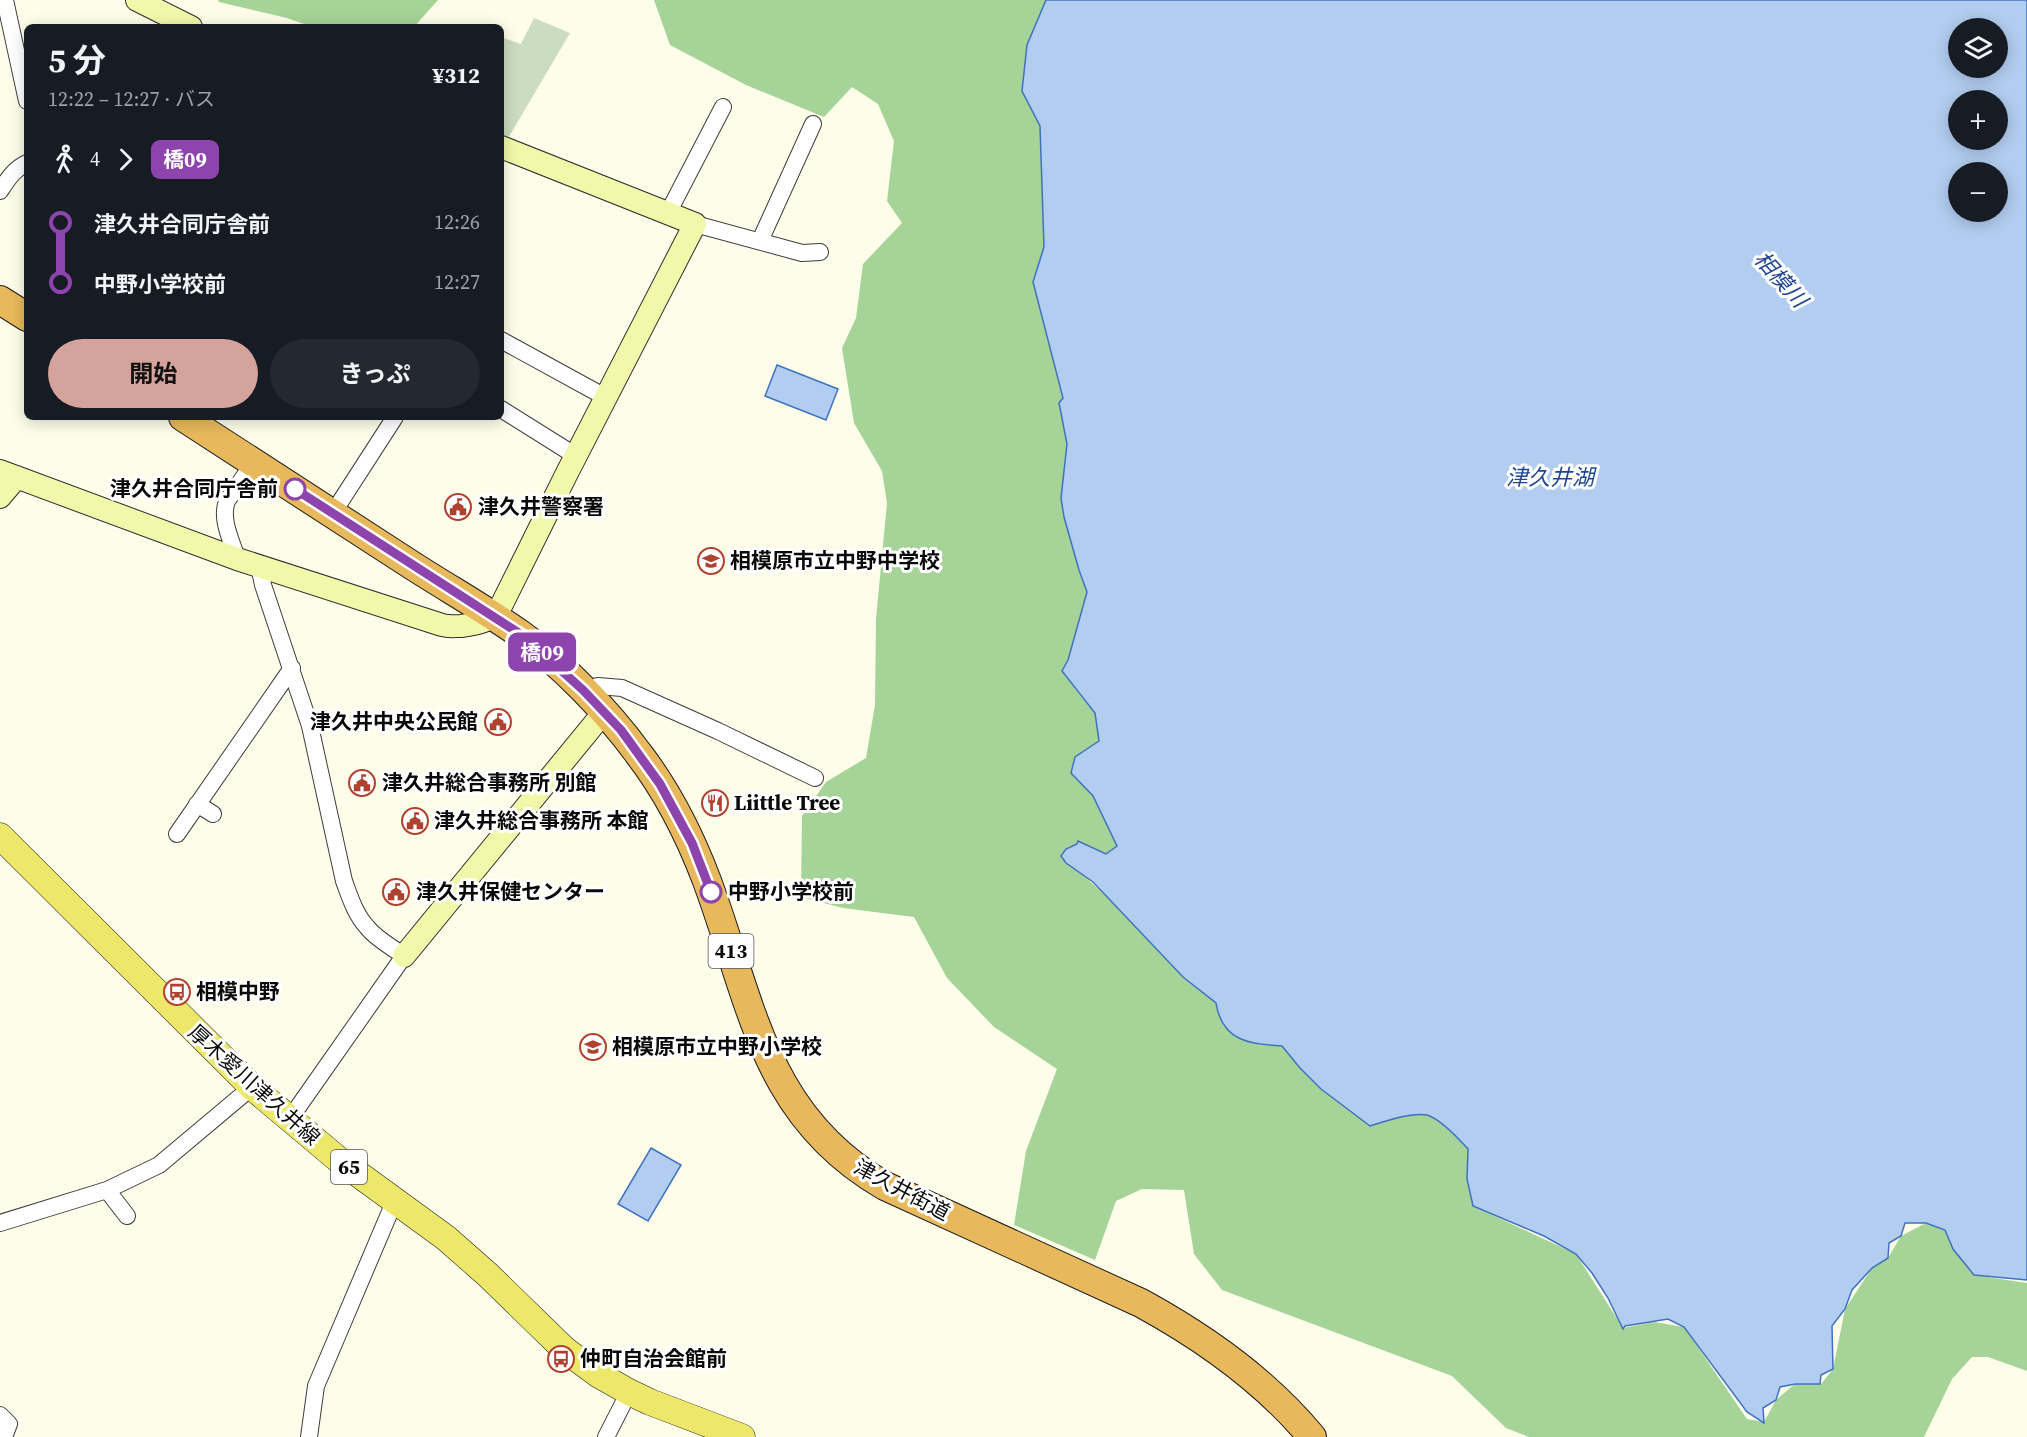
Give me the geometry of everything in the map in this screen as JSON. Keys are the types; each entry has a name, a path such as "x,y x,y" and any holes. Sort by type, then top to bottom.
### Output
{"highway":[{"path":"0,300 24,315"},
{"name":"津久井街道","path":"188,420 494,616 529,641 583,690 621,730 651,770 682,825 707,880 769,1058 790,1097 816,1131 852,1164 885,1186 1134,1300 1184,1327 1258,1382 1312,1437"}],"main road":[{"name":"厚木愛川津久井線","path":"0,836 252,1087 339,1160 446,1238 471,1259 565,1350 599,1375 629,1392 742,1437"}],"street":[{"path":"5,0 24,87"},
{"path":"137,0 185,24"},
{"path":"668,213 723,107"},
{"path":"760,241 813,124"},
{"path":"504,148 695,225 802,252 820,252"},
{"path":"0,191 12,173 24,164"},
{"path":"0,497 8,474 237,559 445,626 480,624 494,616 502,604 695,225"},
{"path":"504,341 607,398"},
{"path":"504,410 576,456"},
{"path":"333,513 393,420"},
{"path":"237,559 224,516 225,508 227,501 254,462"},
{"path":"259,566 263,585 310,726 344,881 354,908 368,929 404,956"},
{"path":"177,834 197,804 234,735 292,668"},
{"path":"583,690 598,686 622,688 718,730 815,778"},
{"path":"289,1120 404,956 604,712"},
{"path":"197,804 213,814"},
{"path":"0,1222 107,1190 159,1165 252,1087"},
{"path":"107,1190 127,1216"},
{"path":"309,1437 316,1386 394,1200"},
{"path":"606,1437 629,1392"},
{"path":"0,1415 9,1424 4,1437"}],"green space":[{"path":"218,0 438,0 417,24 304,24"},
{"path":"654,0 1046,0 1022,91 1040,126 1044,248 1033,282 1063,398 1067,444 1061,498 1087,592 1068,660 1075,689 1095,713 1099,741 1075,757 1117,846 1106,854 1067,860 1151,938 1183,977 1216,1003 1259,1045 1282,1046 1370,1126 1398,1117 1421,1114 1432,1117 1443,1125 1468,1149 1467,1179 1473,1206 1576,1254 1623,1328 1654,1322 1684,1327 1747,1419 1764,1422 1776,1400 1795,1384 1821,1384 1833,1369 1845,1309 1872,1268 1888,1258 1901,1236 1926,1223 1945,1230 1974,1275 2027,1283 2027,1371 1988,1357 1972,1357 1952,1379 1924,1437 1529,1437 1506,1428 1452,1376 1222,1290 1194,1254 1184,1190 1142,1189 1116,1201 1095,1260 1014,1225 1026,1151 1057,1069 994,1027 947,978 914,917 843,908 801,897 802,816 826,782 866,758 875,705 876,619 887,503 882,471 854,423 842,348 856,318 863,264 902,223 887,201 894,141 878,104 852,87 824,117 746,85 670,45"},
{"path":"534,18 570,33 507,140 504,138 504,38 521,44"}],"water":[{"name":"津久井湖","path":"1046,0 2027,0 2027,1280 1974,1275 1953,1249 1945,1230 1926,1223 1905,1223 1901,1236 1889,1243 1888,1258 1872,1268 1852,1290 1845,1309 1832,1326 1833,1369 1821,1375 1820,1384 1795,1384 1780,1387 1776,1400 1763,1408 1764,1423 1747,1412 1684,1327 1668,1319 1625,1326 1623,1329 1608,1298 1576,1254 1544,1236 1473,1206 1467,1179 1468,1149 1443,1125 1432,1117 1421,1114 1370,1126 1321,1089 1282,1046 1248,1042 1231,1033 1219,1016 1216,1003 1183,977 1093,882 1066,863 1061,856 1066,849 1077,844 1078,841 1106,854 1117,846 1093,796 1071,773 1075,757 1099,741 1095,713 1062,671 1068,660 1087,592 1064,517 1061,498 1067,444 1059,403 1063,398 1033,282 1044,247 1040,126 1022,91 1027,45"},
{"path":"777,365 838,389 826,420 765,396"},
{"path":"651,1148 681,1165 648,1221 618,1204"}],"bus line":[{"name":"橋09","path":"295,489 522,635 583,690 621,730 660,784 692,843 711,892"}],"place":[{"name":"津久井合同庁舎前","path":"295,489"},
{"name":"津久井警察署","path":"458,507"},
{"name":"相模原市立中野中学校","path":"711,561"},
{"name":"津久井中央公民館","path":"498,722"},
{"name":"津久井総合事務所 別館","path":"362,783"},
{"name":"Liittle Tree","path":"715,803"},
{"name":"津久井総合事務所 本館","path":"415,821"},
{"name":"津久井保健センター","path":"396,892"},
{"name":"中野小学校前","path":"711,892"},
{"name":"相模中野","path":"177,992"},
{"name":"相模原市立中野小学校","path":"593,1047"},
{"name":"仲町自治会館前","path":"561,1359"}],"water label":[{"name":"相模川","path":"1781,279"}]}
